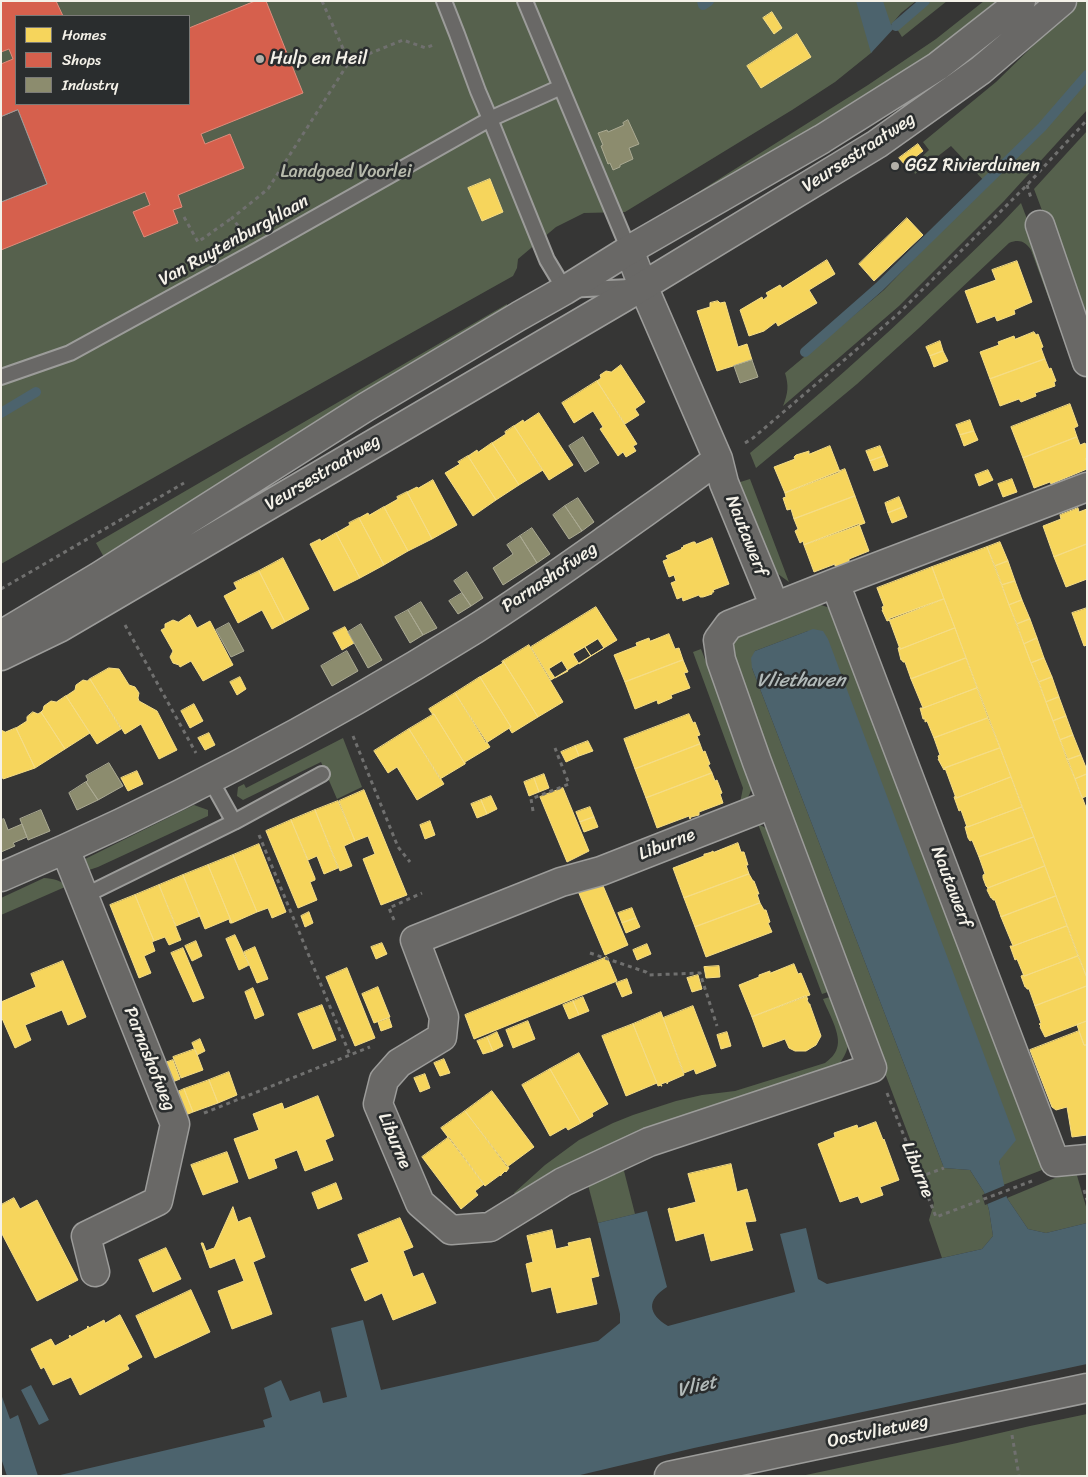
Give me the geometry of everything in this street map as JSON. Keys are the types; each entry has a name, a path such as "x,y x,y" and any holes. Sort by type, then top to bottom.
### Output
{"street":[{"name":"Veursestraatweg","path":"1,635 98,577 366,407 565,290 629,250 822,140 938,66 1021,1"},
{"name":"Veursestraatweg","path":"1,656 59,628 643,286 877,144 981,70 1062,1"},
{"path":"1040,225 1087,362"},
{"path":"629,250 718,459"},
{"name":"Nautawerf","path":"718,459 724,483 775,607"},
{"name":"Parnashofweg","path":"1,877 65,849 210,779 342,707 475,629 555,576 718,459"},
{"path":"872,1068 772,804 721,660 718,640 729,625 835,583 953,548 983,527 1087,487"},
{"name":"Nautawerf","path":"835,583 1056,1162 1087,1159"},
{"name":"Liburne","path":"772,804 601,871 561,882 415,940 444,1017 442,1037 399,1063 384,1080 378,1104 420,1203 450,1230 490,1227 563,1182 649,1142 872,1068"},
{"name":"Parnashofweg","path":"65,849 175,1124 158,1201 86,1236 95,1272"},
{"name":"Oostvlietweg","path":"669,1476 1087,1388"}],"lane":[{"path":"444,1 478,91 547,260 565,290"},
{"path":"525,1 629,250"},
{"name":"Van Ruytenburghlaan","path":"1,377 70,353 490,119 561,87"},
{"name":"Veursestraatweg","path":"565,290 643,286"},
{"path":"84,896 250,814 322,774"},
{"path":"210,779 234,822"}],"path":[{"path":"322,1 349,62"},
{"path":"184,217 198,242 232,218 268,188 349,62 403,40 426,48 457,34"},
{"path":"718,459 753,438 898,314 1027,185 1087,120"},
{"path":"232,218 256,251"},
{"path":"110,598 210,779"},
{"path":"342,707 398,847 410,862"},
{"path":"533,811 531,799 569,784 555,748"},
{"path":"250,814 350,1055"},
{"path":"396,924 389,908 422,894"},
{"path":"590,953 646,972 648,975 700,972 717,1026"},
{"path":"175,1124 374,1046"},
{"name":"Liburne","path":"872,1068 886,1093 936,1217 1038,1178"},
{"path":"919,1177 944,1168"},
{"path":"1006,1405 1019,1476"}],"green space":[{"name":"Landgoed Voorlei","path":"1,1 916,1 901,13 871,53 835,82 792,110 625,212 584,213 556,227 518,259 517,268 513,276 1,564"},
{"path":"931,1 947,1 902,37 897,29"},
{"path":"984,1 1003,1 942,47 874,93 780,151 651,222 868,85 936,39"},
{"path":"1079,1 1087,1 1087,110 1004,201 899,306 783,406 787,390 785,373 884,290 964,207 988,185 951,146 915,174 912,166 929,150 923,142 996,82"},
{"path":"1087,131 1087,330 1034,189"},
{"path":"1021,203 1057,299 1050,302 1029,247 1022,242 1009,243 857,384 756,468 750,453 891,329"},
{"path":"507,304 506,312 105,559 96,543"},
{"path":"750,479 789,582 778,574 774,567 737,483"},
{"path":"812,604 830,608 1044,1162 1042,1170 1003,1185 999,1161 808,631 755,651 752,668 944,1168 970,1170 984,1192 993,1236 982,1249 942,1258 929,1220 934,1203 730,663 732,641 737,633"},
{"path":"701,649 752,780 750,794 740,803 743,788 693,652"},
{"path":"343,738 362,787 337,799 321,762 243,800 237,796 238,787 244,784 246,788"},
{"path":"194,805 208,810 208,816 86,871 85,859"},
{"path":"758,824 768,829 831,991 822,994"},
{"path":"44,878 59,881 65,887 1,915 1,898"},
{"path":"833,996 848,1040 847,1051 838,1066 517,1197 514,1193 545,1165 579,1140 613,1123 676,1101 702,1095 735,1091 825,1063 835,1053 838,1043 836,1030 823,999"},
{"path":"623,1167 635,1214 598,1223 588,1185"},
{"path":"1076,1172 1087,1210 1087,1223 1046,1233 1028,1229 1007,1198 1055,1178"},
{"path":"1087,1414 1087,1476 801,1476 957,1443"}],"water":[{"path":"856,1 883,1 891,25 896,26 871,53"},
{"path":"813,629 823,631 828,639 1016,1140 999,1161 1007,1198 1028,1229 1046,1233 1087,1223 1087,1364 694,1448 576,1476 56,1476 265,1427 263,1420 272,1417 264,1388 281,1380 290,1401 320,1391 323,1403 347,1397 331,1328 363,1320 381,1390 598,1341 620,1323 620,1314 598,1223 647,1211 667,1287 655,1297 652,1307 656,1317 668,1326 795,1292 780,1234 806,1228 818,1279 827,1284 982,1249 993,1236 984,1192 970,1170 944,1168 752,668 751,658 755,651"},
{"path":"31,1385 49,1420 39,1425 21,1390"},
{"path":"1,1394 10,1419 18,1415 38,1476 7,1476 1,1458"}],"pier":[{"path":"1006,1185 1009,1195 985,1205 982,1195"}],"building: Homes":[{"path":"772,12 782,28 774,34 763,18"},
{"path":"797,34 811,57 761,88 747,66"},
{"path":"918,144 923,151 905,165 899,158"},
{"path":"490,179 503,212 482,221 468,188"},
{"path":"907,218 923,235 874,281 859,264"},
{"path":"827,260 835,274 809,290 817,303 778,326 776,322 764,331 749,336 740,310 762,297 763,300 768,296 766,293 780,285 782,288"},
{"path":"1017,261 1032,302 1014,310 1015,314 997,321 995,316 977,323 965,291 996,280 992,270"},
{"path":"718,301 720,303 725,302 738,347 747,344 752,360 717,371 697,311 710,307 710,303"},
{"path":"1034,332 1036,335 1038,334 1045,359 990,379 980,352 999,345 998,342 1014,336 1015,339"},
{"path":"940,341 943,351 930,356 926,347"},
{"path":"943,351 948,361 934,367 930,356"},
{"path":"1045,359 1056,381 1054,382 1055,386 1035,393 1036,396 1021,402 1019,399 1000,406 990,379"},
{"path":"621,365 645,402 635,409 639,415 625,424 597,381 601,378 600,375 606,371 611,372"},
{"path":"597,381 637,444 633,446 636,451 626,457 623,452 618,456 600,429 603,427 593,411 574,423 562,403"},
{"path":"1070,404 1078,426 1074,428 1077,437 1023,458 1011,427"},
{"path":"539,413 573,465 549,480 514,426"},
{"path":"970,420 974,431 960,435 956,425"},
{"path":"514,426 543,470 519,485 492,443"},
{"path":"974,431 978,440 964,446 960,435"},
{"path":"1077,437 1080,445 1085,443 1087,447 1087,469 1051,484 1050,482 1034,488 1023,458"},
{"path":"492,443 519,485 496,500 468,456"},
{"path":"830,446 840,472 785,493 774,467 795,459 796,455 809,451 809,454"},
{"path":"880,446 884,456 870,461 866,451"},
{"path":"468,456 496,500 473,516 445,473 460,464 458,462"},
{"path":"884,456 888,466 874,471 870,461"},
{"path":"845,469 855,496 794,519 791,509 787,510 783,498 786,497 785,493"},
{"path":"988,470 993,480 979,486 975,475"},
{"path":"1012,479 1017,492 1003,497 998,484"},
{"path":"433,480 457,525 432,539 407,492"},
{"path":"407,492 432,539 408,551 384,507"},
{"path":"855,496 865,523 804,545 803,541 800,543 795,531 798,529 794,519"},
{"path":"899,497 903,507 888,513 885,503"},
{"path":"384,507 408,551 384,565 359,518"},
{"path":"903,507 907,517 892,523 888,513"},
{"path":"1078,508 1079,512 1087,509 1087,544 1054,557 1043,526 1061,519 1060,515"},
{"path":"359,518 384,565 360,578 336,533"},
{"path":"859,524 869,551 849,559 847,563 838,566 835,566 835,564 814,572 804,545"},
{"path":"336,533 360,578 334,591 310,544 320,539 321,541"},
{"path":"712,538 729,584 713,590 712,594 703,597 699,595 683,601 682,597 677,599 671,583 676,581 674,575 669,577 663,561 668,559 666,556 682,549 683,546 693,542 696,544"},
{"path":"1000,542 1008,561 995,566 987,547"},
{"path":"1087,544 1087,579 1066,587 1054,557"},
{"path":"987,547 1087,810 1087,978 932,567"},
{"path":"283,558 309,609 285,622 259,571"},
{"path":"1008,561 1015,581 1002,585 995,566"},
{"path":"932,567 944,599 887,621 882,610 884,606 877,588"},
{"path":"259,571 285,622 272,629 262,610 238,623 224,596 237,589 234,583"},
{"path":"1015,581 1022,600 1009,605 1002,585"},
{"path":"944,599 955,628 900,649 889,619"},
{"path":"1022,600 1030,619 1017,624 1009,605"},
{"path":"596,607 617,640 551,680 531,647"},
{"path":"1087,608 1087,645 1084,646 1072,613"},
{"path":"190,615 197,628 210,621 233,665 203,681 191,661 180,667 173,663 170,657 173,651 161,630 165,628 165,624 173,620 178,622"},
{"path":"1030,619 1037,638 1024,644 1017,624"},
{"path":"345,627 354,643 342,650 333,633"},
{"path":"955,628 966,658 911,679 905,662 901,660 898,648 900,647 900,649"},
{"path":"669,634 675,649 679,648 683,660 625,682 614,655 637,646 636,643 649,638 650,641"},
{"path":"1037,638 1044,658 1031,663 1024,644"},
{"path":"598,639 604,648 591,656 585,647"},
{"path":"529,645 563,702 538,717 503,661"},
{"path":"585,647 591,656 579,664 573,654"},
{"path":"966,658 977,688 923,708 911,679"},
{"path":"1044,658 1052,677 1039,682 1031,663"},
{"path":"683,660 688,672 684,673 690,688 671,695 672,698 658,704 657,700 635,709 625,682"},
{"path":"503,661 538,717 512,733 509,728 511,727 480,677 503,663"},
{"path":"562,661 568,671 555,678 549,669"},
{"path":"109,668 119,669 129,685 135,687 139,693 139,701 157,711 177,750 159,759 141,724 125,734 90,679"},
{"path":"240,677 246,689 237,695 230,682"},
{"path":"480,677 511,727 486,743 455,693"},
{"path":"1052,677 1059,697 1046,702 1039,682"},
{"path":"90,679 121,729 97,744 66,696 75,690 76,685 83,680 87,681"},
{"path":"977,688 988,718 934,738 927,721 925,722 925,719 923,719 920,708"},
{"path":"455,693 490,747 465,762 465,764 429,709"},
{"path":"66,696 90,733 65,749 41,712 44,706 51,701 56,702"},
{"path":"1059,697 1066,716 1053,721 1046,702"},
{"path":"194,704 203,721 190,728 181,711"},
{"path":"33,712 38,714 41,712 65,749 35,768 16,728 27,721 27,717"},
{"path":"434,714 465,764 440,779 409,729"},
{"path":"689,714 693,723 695,722 700,735 697,736 700,744 635,769 624,739"},
{"path":"1066,716 1073,735 1060,740 1053,721"},
{"path":"988,718 1000,748 944,770 938,759 940,755 934,738"},
{"path":"16,728 35,768 3,779 1,774 1,730 5,732"},
{"path":"409,729 444,784 417,800 397,767 388,773 374,751"},
{"path":"209,733 215,745 205,750 198,738"},
{"path":"1073,735 1081,755 1067,760 1060,740"},
{"path":"588,741 593,751 579,756 575,746"},
{"path":"700,744 703,752 705,751 712,773 646,798 635,769"},
{"path":"575,746 579,756 566,762 561,752"},
{"path":"1000,748 1011,777 956,798 945,768"},
{"path":"1081,755 1087,774 1075,779 1067,760"},
{"path":"137,771 143,784 128,791 121,778"},
{"path":"712,773 722,793 720,794 723,803 699,812 699,815 690,819 689,816 657,828 646,798"},
{"path":"544,774 549,788 539,792 534,778"},
{"path":"1087,774 1087,796 1082,798 1075,779"},
{"path":"1011,777 1022,807 967,827 954,797 956,796 956,798"},
{"path":"534,778 539,792 529,796 524,782"},
{"path":"563,788 589,851 567,862 540,797"},
{"path":"364,790 407,895 381,905 363,859 375,854 368,836 355,841 339,801"},
{"path":"491,796 497,809 487,814 481,800"},
{"path":"481,800 487,814 477,818 471,804"},
{"path":"338,801 355,841 344,846 352,866 340,871 315,810"},
{"path":"590,807 594,817 580,822 576,812"},
{"path":"1022,807 1034,837 979,857 972,840 970,841 968,838 965,827"},
{"path":"315,810 338,868 324,874 317,856 308,860 291,820"},
{"path":"594,817 598,827 584,832 580,822"},
{"path":"291,820 315,878 315,880 310,882 317,900 298,908 266,831"},
{"path":"430,821 435,835 425,839 420,825"},
{"path":"1034,837 1045,866 988,888 983,878 985,874 979,857"},
{"path":"738,843 741,852 744,852 749,874 684,898 673,868 704,856 704,854"},
{"path":"259,844 286,912 272,918 268,908 257,912 233,855"},
{"path":"233,855 257,912 232,923 208,865"},
{"path":"208,865 232,923 230,923 229,919 205,929 183,875"},
{"path":"1045,866 1056,896 1001,917 995,900 991,898 987,890 988,888"},
{"path":"749,874 759,894 757,894 760,903 695,927 684,898"},
{"path":"183,875 200,916 176,926 159,885"},
{"path":"601,881 628,945 605,955 578,891"},
{"path":"159,885 181,940 169,945 165,937 154,941 135,895"},
{"path":"135,895 154,941 152,942 155,951 144,956 151,973 139,978 110,905"},
{"path":"1056,896 1067,926 1013,946 1001,917"},
{"path":"760,903 764,910 766,910 772,932 706,957 695,927"},
{"path":"632,908 636,918 622,923 618,913"},
{"path":"309,912 313,923 305,927 301,916"},
{"path":"636,918 640,927 626,933 622,923"},
{"path":"1067,926 1078,956 1024,976 1010,946"},
{"path":"235,935 249,965 239,970 226,939"},
{"path":"196,941 202,956 192,961 185,946"},
{"path":"382,943 387,954 376,959 371,947"},
{"path":"647,944 651,954 637,960 633,950"},
{"path":"255,947 268,979 257,983 244,952"},
{"path":"183,948 204,998 193,1002 171,953"},
{"path":"1078,956 1087,978 1087,986 1035,1006 1029,989 1025,987 1021,976"},
{"path":"607,957 617,981 474,1039 465,1015"},
{"path":"63,961 86,1017 68,1025 62,1010 25,1025 31,1040 15,1048 1,1016 1,1002 36,987 31,974"},
{"path":"794,964 798,974 801,973 810,995 752,1017 739,985 759,977 759,975"},
{"path":"719,966 720,977 706,978 704,967"},
{"path":"347,968 375,1038 355,1046 326,977"},
{"path":"698,975 702,989 692,992 687,978"},
{"path":"627,979 632,993 622,997 616,983"},
{"path":"1087,986 1087,1021 1045,1037 1039,1024 1041,1023 1035,1006"},
{"path":"378,987 390,1017 374,1023 362,994"},
{"path":"253,988 264,1015 255,1019 245,992"},
{"path":"806,996 821,1036 816,1045 806,1051 795,1051 789,1048 785,1039 763,1047 752,1017"},
{"path":"583,997 589,1011 579,1015 573,1001"},
{"path":"573,1001 579,1015 569,1019 563,1005"},
{"path":"322,1005 336,1040 313,1049 298,1014"},
{"path":"693,1006 716,1066 696,1074 694,1069 684,1073 663,1018"},
{"path":"661,1012 684,1075 667,1084 667,1082 661,1084 662,1086 658,1086 633,1024"},
{"path":"389,1018 392,1027 381,1031 378,1022"},
{"path":"528,1021 535,1039 513,1048 506,1030"},
{"path":"1087,1021 1087,1045 1084,1045 1077,1025"},
{"path":"633,1024 657,1083 626,1096 602,1036"},
{"path":"1079,1031 1084,1045 1087,1045 1087,1135 1072,1137 1067,1107 1056,1110 1052,1107 1030,1050"},
{"path":"497,1032 503,1046 493,1051 487,1037"},
{"path":"727,1032 731,1046 721,1049 717,1035"},
{"path":"487,1037 493,1051 483,1054 477,1041"},
{"path":"200,1039 205,1051 197,1055 192,1043"},
{"path":"195,1049 203,1070 181,1078 173,1057"},
{"path":"579,1053 608,1104 592,1113 593,1116 581,1123 550,1069"},
{"path":"444,1059 450,1073 440,1076 434,1063"},
{"path":"173,1060 180,1079 170,1083 162,1064"},
{"path":"550,1069 581,1123 568,1130 566,1127 550,1136 522,1085"},
{"path":"229,1072 237,1095 218,1103 209,1080"},
{"path":"425,1074 430,1088 420,1092 414,1078"},
{"path":"209,1080 218,1103 193,1112 184,1089"},
{"path":"184,1089 193,1112 183,1116 175,1093"},
{"path":"492,1091 534,1147 507,1167 465,1111"},
{"path":"318,1096 334,1136 325,1140 333,1160 305,1171 297,1150 274,1159 277,1168 249,1179 234,1139 259,1130 253,1114 282,1103 284,1109"},
{"path":"465,1111 509,1168 501,1176 485,1186 441,1128"},
{"path":"876,1122 899,1180 880,1187 883,1195 861,1203 858,1196 840,1202 818,1144 835,1137 834,1133 857,1125 858,1128"},
{"path":"449,1137 484,1184 475,1191 478,1195 461,1209 422,1157"},
{"path":"227,1152 238,1182 203,1195 191,1165"},
{"path":"731,1164 737,1192 747,1189 756,1221 745,1222 753,1250 711,1261 704,1233 676,1241 668,1209 696,1202 688,1174"},
{"path":"336,1183 342,1199 318,1209 312,1193"},
{"path":"14,1198 20,1209 37,1200 78,1280 37,1301 1,1232 1,1205"},
{"path":"233,1207 238,1222 250,1217 265,1257 253,1262 272,1314 232,1329 218,1291 244,1281 235,1258 210,1268 201,1243 203,1243 206,1251 214,1248"},
{"path":"400,1218 413,1247 403,1251 413,1277 423,1273 436,1303 393,1320 382,1293 365,1301 351,1269 369,1262 358,1235"},
{"path":"552,1230 556,1249 569,1246 568,1243 590,1238 599,1276 591,1278 597,1304 557,1313 551,1287 532,1292 526,1264 533,1262 527,1236"},
{"path":"166,1248 181,1279 153,1292 139,1260"},
{"path":"191,1290 210,1332 155,1358 136,1316"},
{"path":"120,1315 142,1357 127,1365 129,1369 80,1395 71,1377 53,1385 44,1367 41,1369 31,1349 51,1339 55,1346 70,1338 70,1335 71,1337 88,1328 88,1326 89,1328 104,1320 105,1323"}],"building: Shops":[{"path":"1,1 56,1 63,15 15,15 15,105 190,105 190,28 255,1 266,1 303,93 201,134 205,144 230,134 244,168 178,195 182,207 173,210 178,223 144,237 133,212 150,205 145,192 1,250 1,202 47,184 18,110 1,117 1,64 13,59 9,49 1,52"}],"building: Industry":[{"path":"628,120 639,144 629,148 633,159 613,170 610,163 608,164 598,133 607,130 608,132 624,125 623,123"},
{"path":"752,360 758,377 740,383 734,366"},
{"path":"583,437 599,463 585,472 569,446"},
{"path":"578,498 594,522 582,531 565,506"},
{"path":"565,506 582,531 569,539 553,515"},
{"path":"532,528 550,554 537,563 520,536"},
{"path":"520,536 537,563 503,585 493,568 513,554 507,545"},
{"path":"467,572 483,598 471,606 454,581"},
{"path":"462,593 471,606 458,614 449,601"},
{"path":"421,602 437,628 423,635 408,610"},
{"path":"408,610 423,635 410,643 395,617"},
{"path":"229,623 244,651 231,657 216,630"},
{"path":"361,624 382,660 368,668 348,632"},
{"path":"347,651 358,671 332,686 321,666"},
{"path":"109,763 123,786 98,800 86,782 88,780 86,776"},
{"path":"86,782 98,800 77,810 69,793"},
{"path":"41,810 50,831 28,840 20,819"},
{"path":"4,819 8,830 22,824 27,837 13,843 15,846 1,852 1,820"}],"building: Other":[{"path":"18,110 47,184 1,202 1,117"}],"waterway":[{"path":"702,1 703,5 709,1"},
{"path":"896,26 925,1"},
{"path":"805,352 879,287 1042,127 1087,75"},
{"path":"1,413 36,392"}],"place":[{"name":"Hulp en Heil","path":"260,59"},
{"name":"GGZ Rivierduinen","path":"895,166"}],"water label":[{"name":"Vliethaven","path":"801,681"},
{"name":"Vliet","path":"697,1387"}]}
